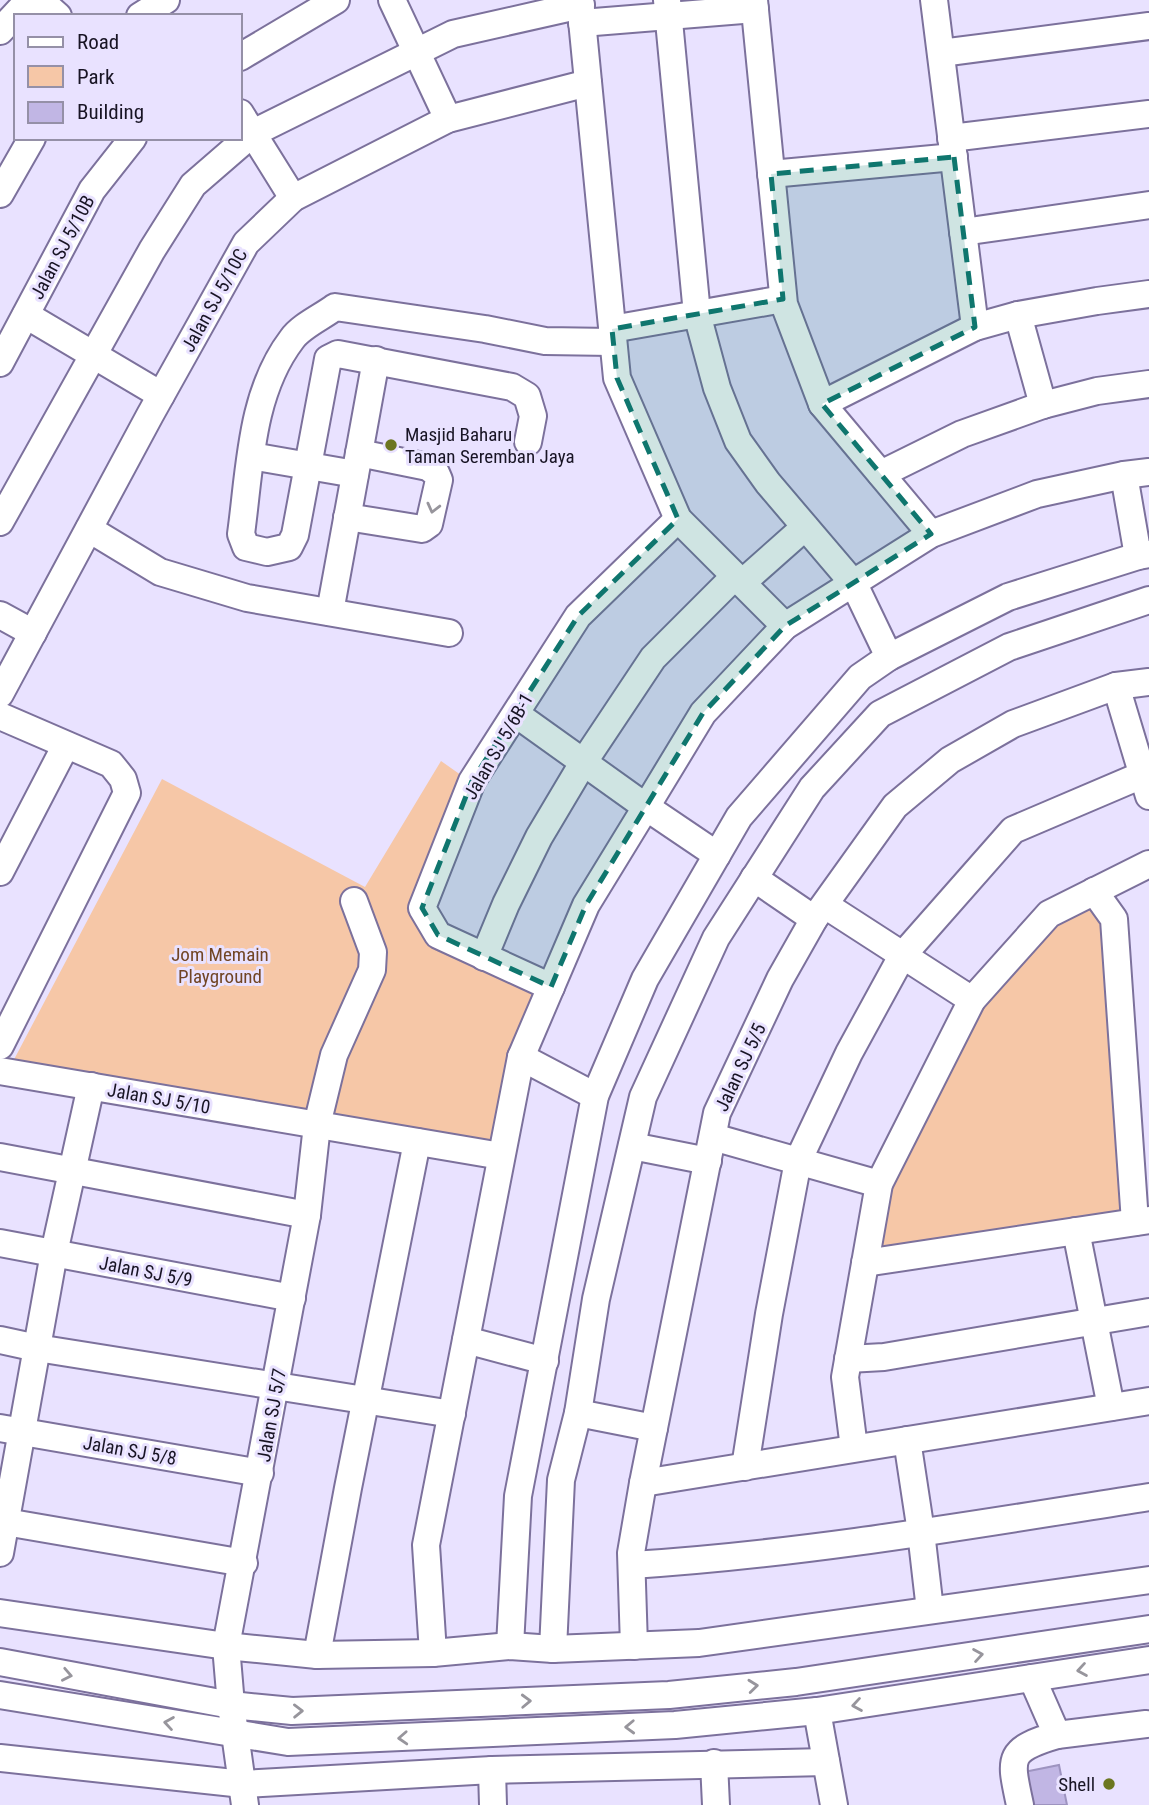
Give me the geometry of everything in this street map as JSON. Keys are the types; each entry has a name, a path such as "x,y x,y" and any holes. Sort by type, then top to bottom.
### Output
{"street":[{"path":"16,14 29,0"},
{"path":"40,0 56,14"},
{"path":"143,14 166,0"},
{"path":"242,56 336,0"},
{"path":"392,0 449,119"},
{"path":"934,0 975,327"},
{"path":"293,198 246,123 417,52 453,34 581,10 755,5 783,299 822,404 931,534"},
{"path":"668,8 697,314 717,388 738,441 768,483 854,584 889,657"},
{"path":"581,10 617,378 678,519 785,626"},
{"path":"0,31 14,16"},
{"path":"941,53 1149,26"},
{"name":"Jalan SJ 5/10C","path":"0,694 246,243 293,198 449,119 588,83"},
{"path":"771,174 952,148 1149,114"},
{"path":"0,194 31,140"},
{"name":"Jalan SJ 5/10B","path":"0,363 14,325 92,190 132,140"},
{"path":"0,522 152,250 193,185 231,140"},
{"path":"963,232 1149,205"},
{"path":"822,404 975,327 1018,315 1149,294"},
{"path":"528,442 533,416 527,396 512,387 376,359 338,354 328,359 295,535 289,547 267,551 246,547 241,534 254,433 268,380 293,337 335,307 485,329 545,341 612,335 697,314 783,299"},
{"path":"1018,315 1043,405"},
{"path":"14,325 94,356 161,396"},
{"path":"330,612 376,359"},
{"path":"881,474 962,434 1043,405 1097,391 1149,384"},
{"path":"251,456 307,466 357,463 428,467 436,473 439,480 429,524 422,529 347,517"},
{"path":"433,1653 426,1545 521,1057 586,905 703,713 785,626 931,534 1037,494 1137,473 1143,555 1008,597 889,657 860,677 739,817 645,979 596,1096 518,1496 510,1646"},
{"name":"Jalan SJ 5/6B-1","path":"551,987 438,935 422,908 472,781 578,616 678,519"},
{"path":"484,957 539,837 583,763 653,658 738,580 805,527"},
{"path":"89,529 160,572 247,598 449,634"},
{"path":"553,1649 561,1480 578,1413 596,1299 643,1097 716,938 813,788 880,713 1009,647 1149,600"},
{"path":"0,615 33,633"},
{"name":"Jalan SJ 5/5","path":"634,1646 631,1553 717,1113 780,979 819,912 895,806 950,760 1013,724 1116,686 1149,682"},
{"path":"745,1466 769,1314 798,1161 849,1053 902,956 1013,830 1147,781 1116,686"},
{"path":"516,714 717,855"},
{"path":"0,716 111,764 123,779 127,793 0,1046"},
{"path":"0,872 66,745"},
{"path":"855,1448 845,1377 879,1184 972,1000 1049,914 1149,864"},
{"path":"754,878 902,956 972,1000"},
{"path":"865,1263 1142,1221 1114,919 1094,891"},
{"name":"Jalan SJ 5/7","path":"244,1794 230,1705 226,1646 244,1563 307,1215 317,1125 334,1055 372,970 373,952 354,901"},
{"path":"521,1057 596,1096"},
{"name":"Jalan SJ 5/10","path":"0,1071 501,1156"},
{"path":"0,1553 11,1430 37,1348 54,1253 92,1086"},
{"path":"317,1656 417,1142"},
{"path":"632,1146 710,1149 798,1161 879,1184"},
{"path":"0,1157 307,1215"},
{"path":"1076,1231 1111,1407"},
{"name":"Jalan SJ 5/9","path":"0,1243 292,1298"},
{"path":"848,1359 884,1357 1149,1312"},
{"path":"0,1340 452,1414"},
{"path":"466,1340 545,1361"},
{"path":"643,1483 1149,1401"},
{"path":"578,1413 654,1428"},
{"name":"Jalan SJ 5/8","path":"11,1430 260,1473"},
{"path":"907,1440 930,1610"},
{"path":"632,1565 716,1560 1149,1497"},
{"path":"3,1521 244,1563"},
{"path":"0,1613 226,1646 317,1656 433,1653 510,1646 553,1649 699,1643 1149,1580"},
{"path":"0,1662 230,1705 292,1712 669,1695 796,1682 1149,1629"},
{"path":"0,1695 288,1742 675,1725 817,1711 1149,1660"},
{"path":"1032,1678 1056,1735"},
{"path":"817,1711 834,1805"},
{"path":"1020,1805 1013,1772 1017,1752 1038,1740 1056,1735 1148,1728"},
{"path":"0,1758 244,1794 492,1770 826,1762"},
{"path":"714,1763 716,1805"},
{"path":"492,1770 493,1805"}],"highlighted area":[{"path":"954,157 975,327 822,404 931,534 785,626 703,713 586,905 551,987 438,935 422,908 472,781 578,616 678,519 617,378 612,329 783,299 771,174"}],"green space":[{"name":"Jom Memain Playground","path":"441,761 468,780 418,907 546,988 497,1151 9,1069 162,779 365,887"},
{"path":"1093,895 1111,920 1132,1220 869,1260 881,1184 956,1036 1050,915"}],"building":[{"path":"1059,1765 1067,1805 1026,1805 1019,1773"}],"place":[{"name":"Masjid Baharu Taman Seremban Jaya","path":"391,445"},
{"name":"Shell","path":"1109,1784"}]}
